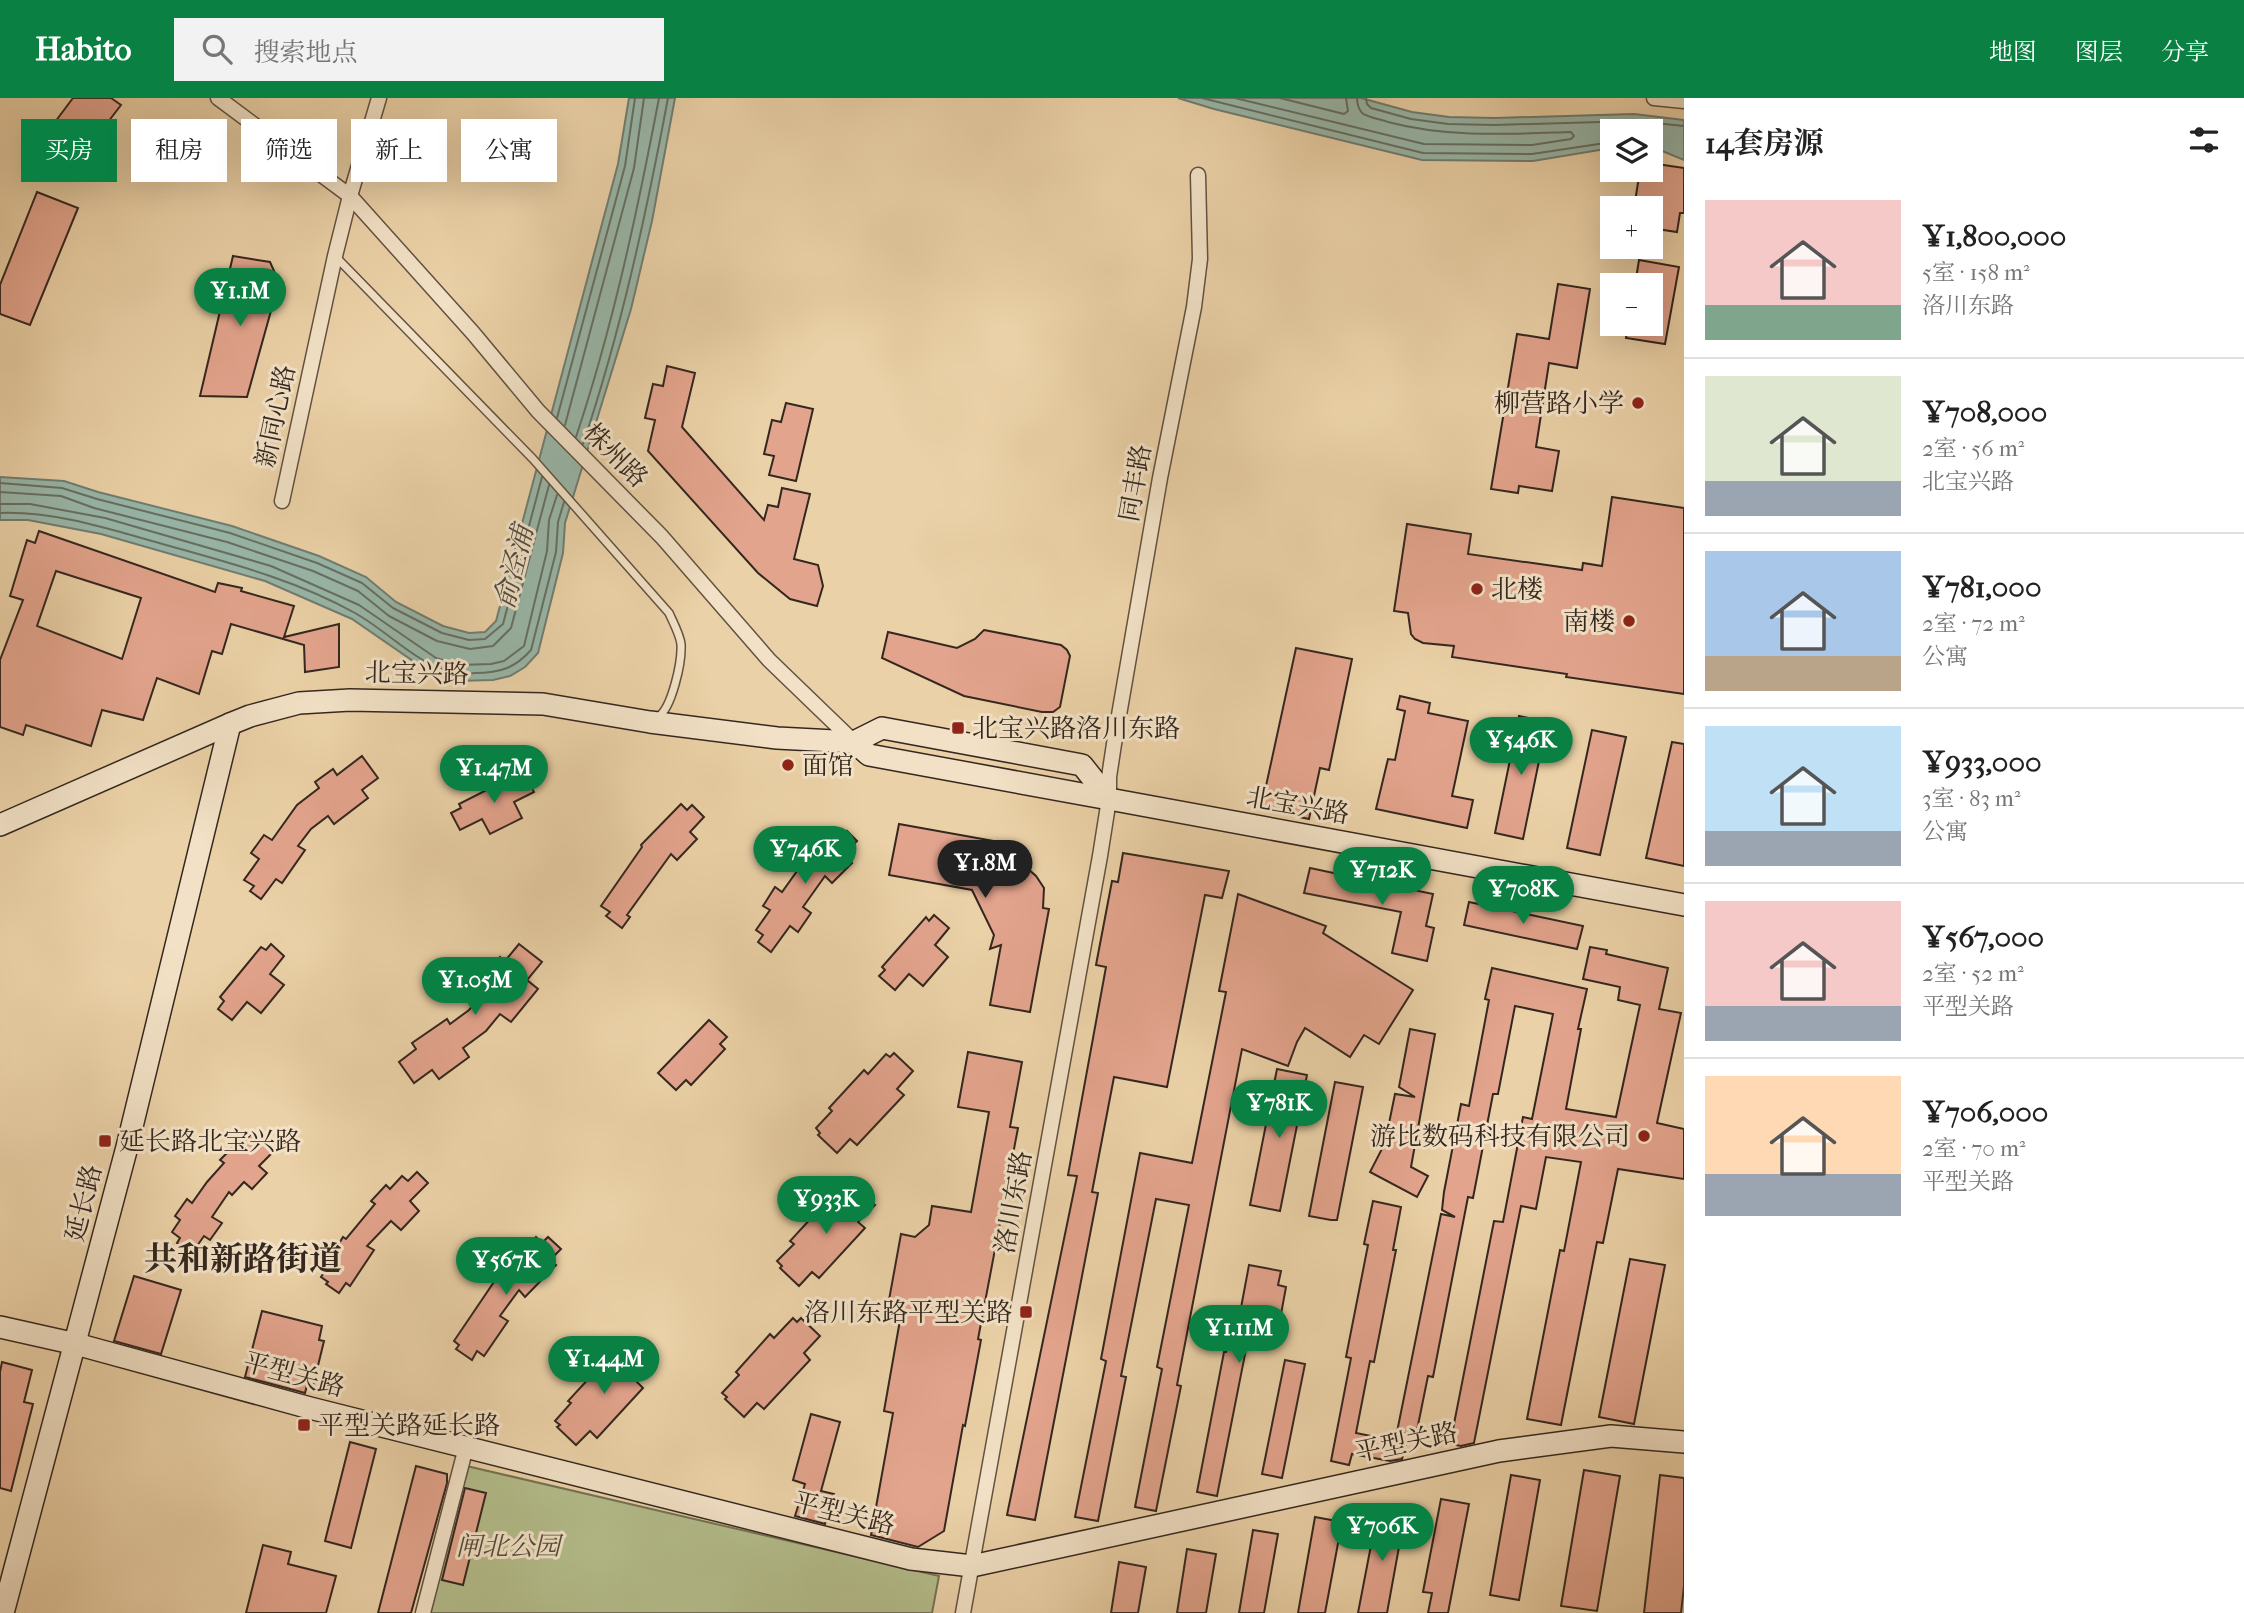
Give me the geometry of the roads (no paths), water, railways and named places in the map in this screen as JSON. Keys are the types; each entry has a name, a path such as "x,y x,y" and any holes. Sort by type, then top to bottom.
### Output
{"street":[{"name":"株州路","path":"218,98 350,196 473,333 538,411 662,537 769,660 854,742"},
{"name":"新同心路","path":"282,501 335,256 379,98"},
{"path":"1654,98 1684,101"},
{"name":"同丰路","path":"1109,799 1109,777 1118,717 1194,307 1200,259 1198,175"},
{"name":"北宝兴路","path":"0,825 230,724 287,706 350,700 543,704 650,722 777,738 854,742 883,728 1082,765 1109,799"},
{"name":"延长路","path":"3,1613 127,1147 230,724"},
{"name":"北宝兴路","path":"854,742 869,755 1684,905"},
{"name":"洛川东路","path":"963,1613 1109,799"},
{"name":"平型关路","path":"0,1327 76,1344 310,1408 911,1559 972,1566 1499,1451 1611,1436 1684,1442"},
{"path":"423,1613 466,1447"}],"lane":[{"path":"335,256 533,459 669,613 681,643 677,675 666,712 650,722"}],"water":[{"name":"俞泾浦","path":"629,98 675,98 652,221 631,309 565,523 563,553 538,653 525,667 510,676 493,680 456,681 429,672 352,619 265,581 101,534 28,520 0,520 0,477 64,481 232,526 319,556 366,577 396,602 443,626 469,633 485,632 496,621 618,164"},
{"path":"1178,98 1361,98 1412,112 1449,117 1634,114 1684,120 1684,160 1663,151 1663,119 1600,119 1600,150 1533,161 1422,160"}],"place":[{"name":"柳营路小学","path":"1638,403"},
{"name":"北楼","path":"1477,589"},
{"name":"南楼","path":"1629,621"},
{"name":"北宝兴路洛川东路","path":"958,728"},
{"name":"面馆","path":"788,765"},
{"name":"游比数码科技有限公司","path":"1644,1136"},
{"name":"延长路北宝兴路","path":"105,1141"},
{"name":"洛川东路平型关路","path":"1026,1312"},
{"name":"平型关路延长路","path":"304,1425"}],"district":[{"name":"共和新路街道","path":"243,1258"}],"park label":[{"name":"闸北公园","path":"508,1546"}]}
